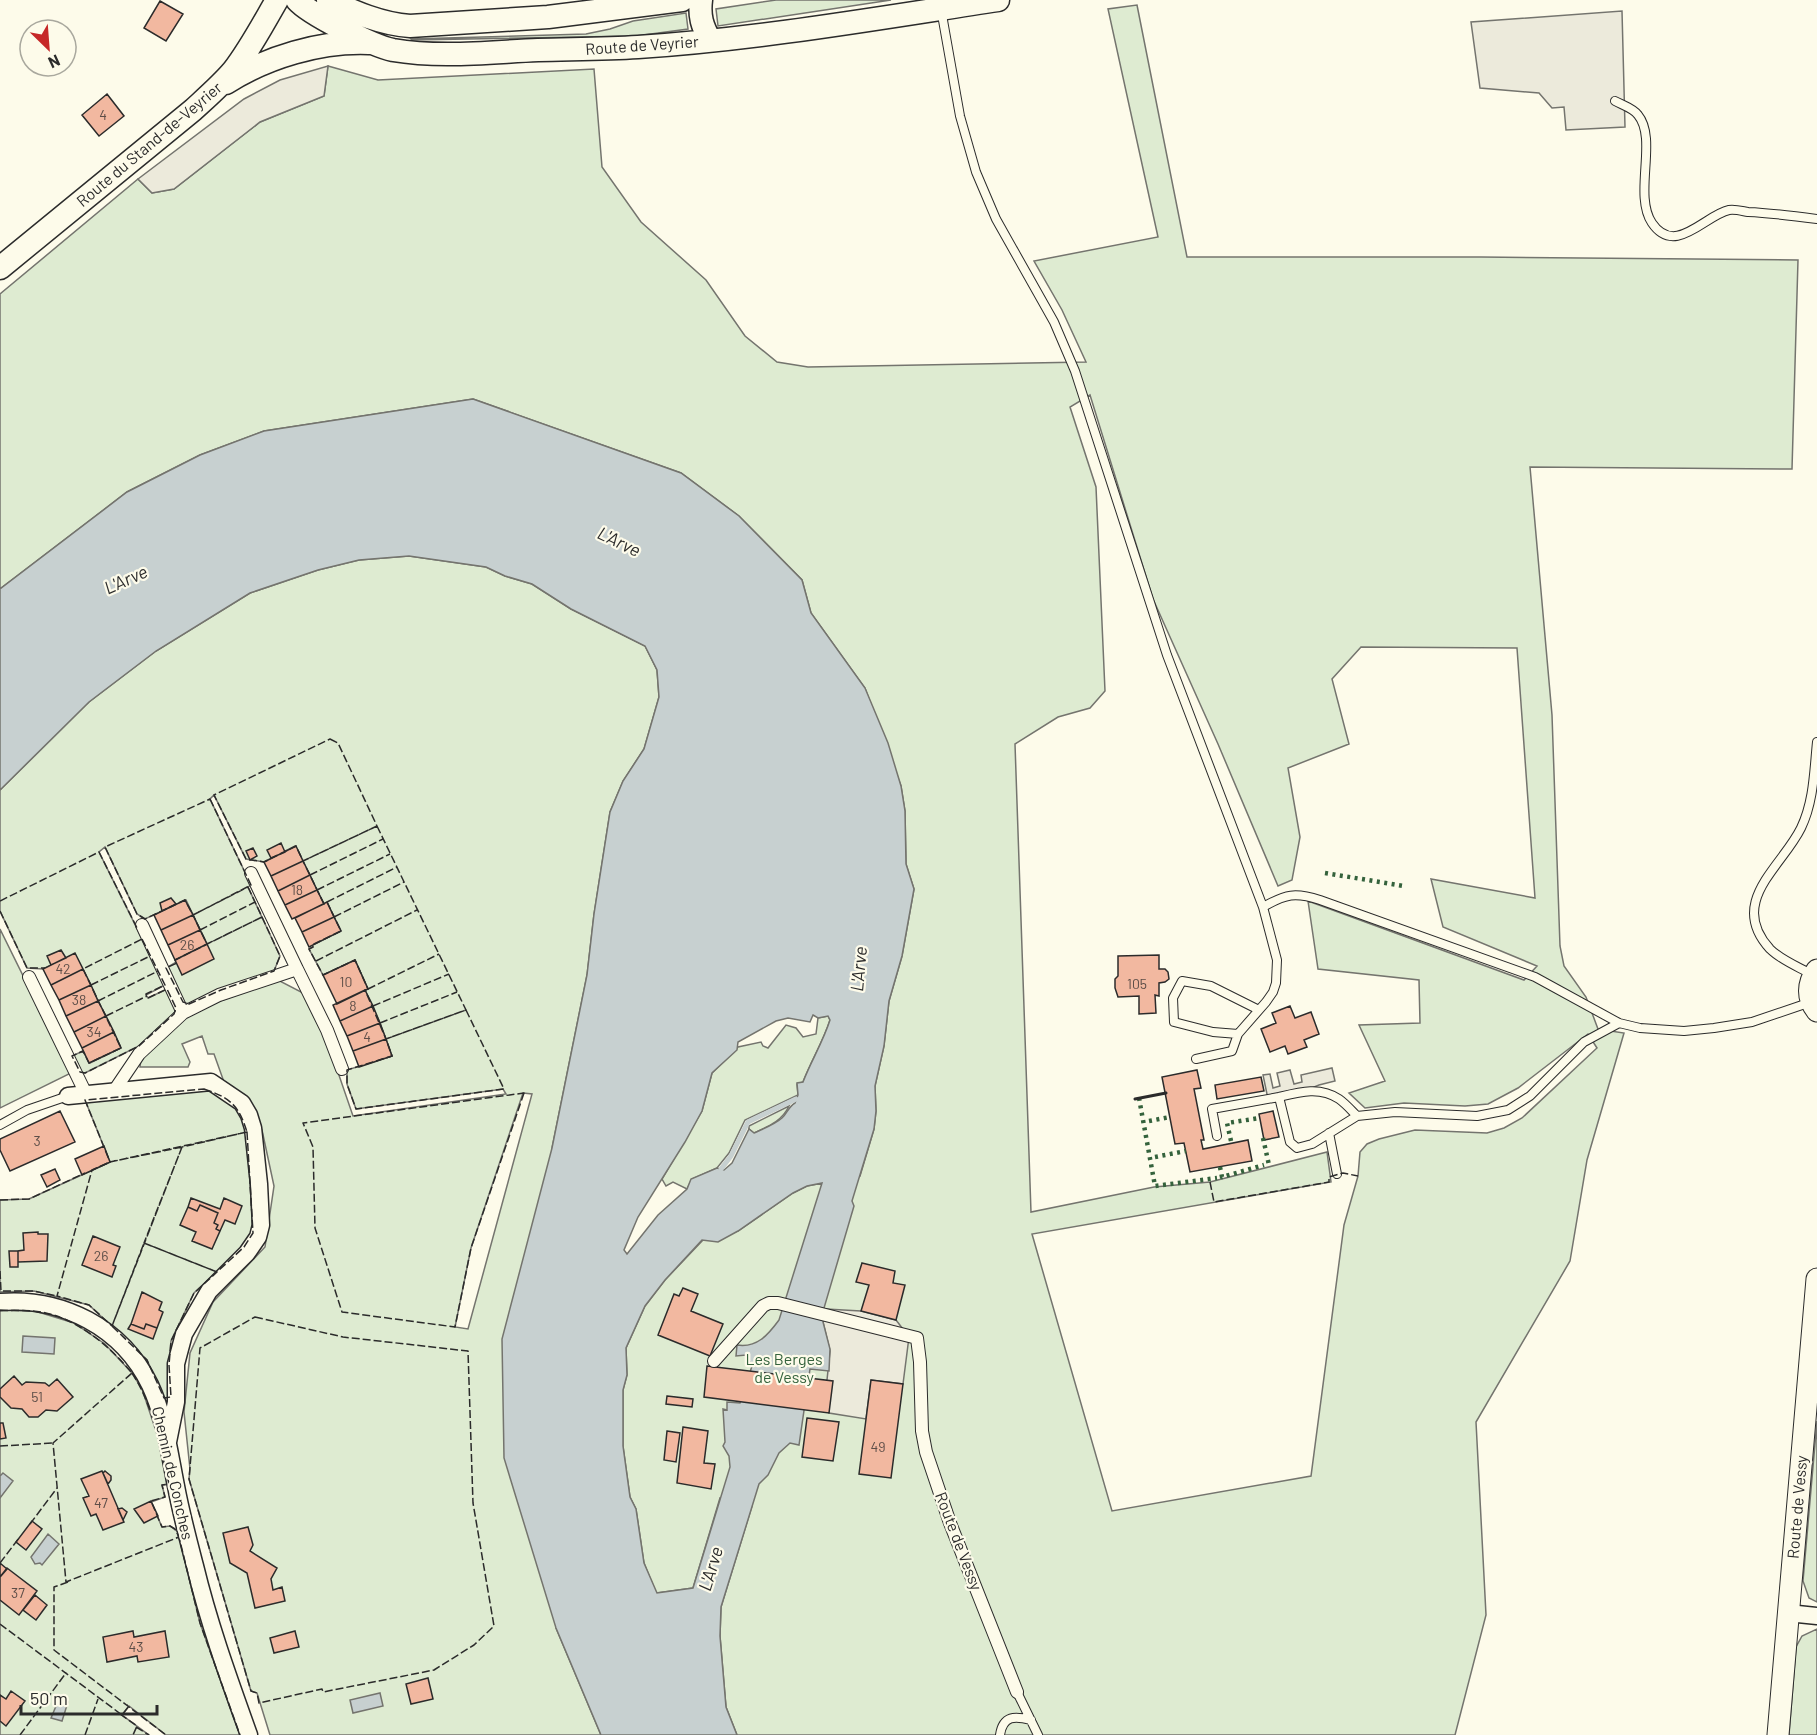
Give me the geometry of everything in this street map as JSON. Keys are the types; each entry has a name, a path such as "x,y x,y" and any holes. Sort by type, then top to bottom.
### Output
{"main road":[{"name":"Route du Stand-de-Veyrier","path":"0,268 193,111 213,92 245,54 277,0"},
{"name":"Route de Veyrier","path":"297,0 307,9 372,43 389,49 410,52 465,53 638,47 710,40 810,29 998,0"},
{"path":"327,0 390,24 418,26 601,6 682,0"},
{"path":"352,0 369,17"},
{"path":"701,0 699,11 702,27 710,40"},
{"path":"213,92 247,71 287,56 333,44 372,43"}],"street":[{"path":"251,873 327,1030 342,1069"},
{"path":"142,925 183,1013"},
{"path":"114,1090 139,1054 183,1013 219,995 297,969"},
{"path":"1814,1006 1809,993 1815,973"},
{"path":"29,977 86,1094"},
{"path":"69,1096 211,1082 242,1103 253,1128 261,1225 258,1237 247,1253 209,1291 184,1334 176,1364 176,1402 168,1442"},
{"name":"Route de Vessy","path":"1778,1735 1817,1279"},
{"name":"Chemin de Conches","path":"0,1302 22,1301 58,1307 91,1320 109,1333 130,1354 144,1374 155,1398 168,1442 176,1488 208,1618 249,1735"},
{"name":"Route de Vessy","path":"714,1361 763,1306 772,1303 784,1304 917,1338 922,1431 926,1452 950,1523 1017,1692"},
{"path":"1788,1613 1817,1616"}],"lane":[{"path":"941,9 960,116 976,172 996,219 1053,321 1075,371 1167,656 1263,907 1273,940 1277,973 1273,992 1238,1034 1232,1051 1196,1059"},
{"path":"1614,101 1640,116 1645,130 1647,212 1653,224 1663,233 1676,237 1688,233 1730,210 1817,219"},
{"path":"1815,973 1784,959 1770,948 1758,930 1755,914 1756,895 1800,831 1808,812 1817,742"},
{"path":"1263,907 1290,894 1308,896 1535,977 1619,1023 1652,1030 1714,1029 1814,1006"},
{"path":"1238,1034 1213,1032 1174,1022 1173,998 1182,981 1211,986 1258,1010"},
{"path":"1279,1097 1290,1142 1294,1147 1305,1146 1357,1116 1395,1112 1477,1116 1508,1110 1530,1096 1584,1042 1619,1023"},
{"path":"1217,1136 1212,1109 1307,1090 1322,1092 1342,1101 1357,1116"},
{"path":"0,1125 27,1110 69,1096"},
{"path":"1329,1133 1337,1174"},
{"name":"Route de Vessy","path":"1017,1692 1038,1735"},
{"path":"1000,1735 1002,1724 1009,1719 1019,1717 1031,1720"}],"green space":[{"path":"776,0 891,0 718,26 716,9"},
{"name":"Les Berges de Vessy","path":"1137,5 1187,257 1798,260 1792,469 1530,467 1552,715 1560,946 1564,966 1586,997 1598,1029 1624,1033 1587,1160 1570,1261 1476,1422 1486,1615 1455,1735 737,1735 726,1707 720,1636 721,1607 752,1506 720,1498 693,1588 656,1593 644,1563 636,1509 630,1497 623,1446 623,1390 627,1375 626,1348 645,1306 665,1280 703,1240 738,1231 807,1186 860,1176 874,1129 875,1086 884,1046 889,1001 902,956 914,889 906,864 905,811 901,786 865,688 811,613 802,580 739,516 681,473 473,399 264,431 200,455 127,492 0,589 0,294 138,179 152,193 174,189 260,122 324,96 328,66 378,80 594,69 602,167 641,222 706,280 745,336 777,362 808,367 1086,362 1062,310 1034,261 1158,237 1108,9","holes":["1090,395 1153,599 1278,886 1292,880 1300,837 1288,768 1349,744 1332,679 1361,647 1517,648 1535,898 1431,879 1443,927 1537,966 1524,980 1308,901 1318,969 1419,980 1420,1023 1359,1025 1385,1081 1349,1093 1365,1108 1404,1103 1465,1106 1488,1104 1518,1088 1588,1034 1597,1048 1522,1118 1504,1128 1487,1133 1415,1130 1379,1139 1367,1144 1360,1152 1358,1176 1344,1225 1311,1476 1112,1511 1032,1234 1331,1182 1327,1152 1210,1182 1154,1187 1031,1212 1015,744 1058,717 1090,708 1105,691 1096,487 1070,407"]},
{"path":"686,13 688,29 636,36 411,39 586,34 633,21"},
{"path":"409,556 486,567 505,576 532,584 571,609 645,646 657,670 659,697 644,749 623,781 610,812 587,975 552,1148 556,1628 601,1735 270,1735 257,1693 251,1691 189,1479 184,1412 190,1353 213,1302 265,1247 274,1186 262,1130 247,1098 224,1082 214,1054 208,1054 202,1036 182,1044 190,1062 188,1067 140,1067 141,1059 187,1017 220,1001 278,980 305,994 331,1052 353,1116 506,1094 503,1089 356,1109 347,1084 347,1070 392,1056 355,960 323,975 309,949 313,947 312,945 341,931 327,903 324,904 295,846 264,862 246,859 214,795 210,799 251,885 248,887 280,956 274,971 189,1004 183,1002 166,968 207,944 186,900 145,919 137,914 105,847 99,852 165,985 146,995 148,998 167,989 176,1008 174,1014 139,1046 85,1073 80,1072 72,1056 83,1051 90,1063 121,1048 75,954 43,969 27,968 0,911 0,790 89,702 156,651 250,593 318,570 359,560","holes":["523,1093 532,1094 468,1329 455,1327 471,1248"]},
{"path":"0,929 71,1073 0,1108"},
{"path":"828,1016 830,1020 803,1082 797,1084 798,1095 745,1120 729,1153 717,1168 692,1179 687,1189 673,1182 666,1186 662,1179 702,1111 712,1073 738,1047 761,1042 768,1048 786,1025 796,1028 803,1037 816,1034 818,1018"},
{"path":"204,1089 222,1095 234,1104 242,1116 247,1132 253,1233 244,1247 194,1293 171,1341 169,1365 171,1397 164,1398 147,1360 89,1305 34,1291 0,1292 0,1200 29,1199 110,1162 85,1100"},
{"path":"789,1106 783,1116 770,1125 754,1133 749,1129 749,1126"},
{"path":"0,1310 35,1311 74,1323 105,1344 132,1373 142,1389 158,1437 169,1484 162,1485 165,1497 151,1502 162,1527 170,1526 178,1532 200,1623 240,1735 166,1735 129,1706 122,1715 149,1735 0,1735"},
{"path":"1817,1421 1817,1602 1809,1598 1803,1581"},
{"path":"1817,1629 1817,1735 1789,1735 1796,1647 1802,1636"}],"shaded area":[{"path":"1622,11 1625,127 1566,130 1564,107 1552,108 1539,93 1480,88 1471,22"},
{"path":"328,66 324,96 260,122 174,189 152,193 138,179 244,99 280,80"},
{"path":"1332,1068 1335,1081 1268,1099 1263,1075 1270,1074 1273,1088 1280,1086 1277,1073 1290,1070 1294,1084 1302,1082 1301,1075"},
{"path":"826,1309 861,1311 896,1320 909,1337 903,1384 871,1380 866,1419 829,1413 827,1380 830,1351 823,1322"}],"water":[{"name":"L'Arve","path":"473,399 681,473 739,516 802,580 811,613 865,688 888,743 901,786 905,811 906,864 914,889 902,956 889,1001 884,1046 875,1086 874,1129 852,1201 854,1206 824,1308 826,1309 823,1322 830,1349 829,1371 810,1369 799,1445 790,1443 779,1453 768,1475 759,1484 721,1607 720,1636 726,1707 737,1735 601,1735 556,1628 504,1458 502,1339 552,1148 587,975 610,812 623,781 644,749 659,697 657,670 645,646 571,609 532,584 505,576 486,567 409,556 359,560 318,570 250,593 156,651 89,702 0,790 0,589 127,492 200,455 264,431","holes":["813,1015 818,1018 828,1016 830,1020 803,1082 797,1083 798,1095 795,1103 782,1118 772,1125 754,1133 749,1129 732,1163 724,1170 717,1168 691,1179 687,1189 658,1215 627,1254 624,1250 638,1217 702,1111 712,1073 737,1050 738,1042 776,1021 788,1018 810,1022","822,1183 779,1320 766,1335 756,1342 737,1345 736,1356 746,1355 752,1366 740,1403 727,1402 727,1410 723,1409 725,1442 723,1446 729,1456 730,1467 693,1588 657,1593 644,1563 636,1509 630,1497 623,1446 623,1390 627,1375 626,1348 645,1306 665,1280 702,1240 718,1242 793,1193 807,1186"]},
{"path":"23,1336 55,1338 54,1354 22,1352"},
{"path":"3,1473 13,1481 0,1498 0,1476"},
{"path":"48,1534 59,1544 42,1565 35,1564 31,1557"},
{"path":"380,1693 383,1706 353,1713 350,1700"},
{"path":"59,1699 68,1702 62,1721 51,1718"}],"building":[{"path":"160,1 183,14 166,41 144,28"},
{"path":"107,94 124,116 99,136 82,115"},
{"path":"281,843 285,852 271,858 267,850"},
{"path":"296,846 303,861 271,876 264,862"},
{"path":"253,848 257,856 250,860 246,851"},
{"path":"303,861 310,875 278,891 271,876"},
{"path":"310,875 317,890 285,905 278,891"},
{"path":"317,890 324,904 292,919 285,905"},
{"path":"171,898 176,904 162,911 160,903"},
{"path":"185,900 193,915 161,930 154,915"},
{"path":"327,902 334,917 302,932 295,918"},
{"path":"193,915 200,930 168,945 161,930"},
{"path":"334,917 341,931 309,947 302,932"},
{"path":"200,930 207,944 175,960 168,945"},
{"path":"207,944 214,959 182,975 175,960"},
{"path":"61,950 66,958 51,965 47,956"},
{"path":"75,953 83,969 51,985 43,969"},
{"path":"1159,955 1159,969 1165,969 1168,972 1169,979 1159,983 1159,996 1155,995 1156,1013 1139,1014 1139,996 1118,997 1115,979 1118,976 1118,956"},
{"path":"355,960 368,989 337,1004 323,975"},
{"path":"83,969 91,985 59,1000 51,985"},
{"path":"91,985 98,1001 66,1016 59,1000"},
{"path":"365,990 373,1006 340,1021 333,1005"},
{"path":"98,1001 106,1016 74,1032 66,1016"},
{"path":"373,1006 380,1023 347,1036 340,1021"},
{"path":"1290,1006 1295,1018 1311,1012 1319,1034 1304,1040 1307,1047 1288,1054 1285,1046 1270,1052 1261,1029 1276,1023 1272,1013"},
{"path":"106,1016 114,1032 82,1048 74,1032"},
{"path":"380,1023 386,1039 353,1051 347,1036"},
{"path":"114,1032 121,1048 89,1063 82,1048"},
{"path":"386,1039 392,1056 359,1067 353,1051"},
{"path":"1197,1070 1201,1088 1194,1089 1204,1140 1201,1140 1203,1149 1248,1140 1252,1161 1190,1172 1184,1143 1175,1144 1162,1077"},
{"path":"1261,1077 1264,1091 1217,1099 1215,1085"},
{"path":"60,1111 75,1142 10,1171 0,1150 0,1139"},
{"path":"1273,1111 1279,1137 1264,1140 1259,1114"},
{"path":"104,1146 110,1162 82,1175 75,1159"},
{"path":"55,1169 60,1180 47,1187 41,1175"},
{"path":"191,1198 220,1209 224,1198 242,1206 235,1224 225,1220 220,1231 216,1229 218,1225 214,1223 218,1213 200,1205 197,1211 188,1207"},
{"path":"200,1205 218,1213 214,1223 218,1225 216,1229 220,1231 212,1249 192,1241 196,1232 180,1225 188,1207 197,1211"},
{"path":"38,1232 38,1234 48,1234 47,1261 18,1262 18,1251 24,1250 23,1233"},
{"path":"93,1236 120,1247 113,1265 116,1266 112,1277 82,1265"},
{"path":"9,1251 18,1251 18,1267 10,1267"},
{"path":"862,1263 895,1271 893,1283 905,1285 896,1320 861,1311 869,1285 856,1282"},
{"path":"683,1288 698,1294 691,1311 723,1324 710,1356 658,1335 674,1294 679,1296"},
{"path":"142,1292 162,1302 159,1310 163,1312 157,1328 146,1324 144,1329 131,1324"},
{"path":"131,1324 144,1329 146,1324 157,1328 153,1339 128,1329"},
{"path":"707,1366 833,1381 829,1413 704,1397"},
{"path":"14,1376 22,1385 26,1382 45,1383 49,1386 57,1379 73,1397 57,1411 46,1410 38,1417 29,1417 22,1409 11,1408 0,1397 0,1389"},
{"path":"871,1380 903,1384 891,1478 859,1474"},
{"path":"667,1396 693,1399 692,1407 666,1404"},
{"path":"807,1418 839,1422 833,1461 802,1457"},
{"path":"0,1423 3,1423 6,1438 0,1439"},
{"path":"683,1427 708,1431 704,1463 715,1464 711,1489 677,1483"},
{"path":"667,1431 680,1433 676,1462 664,1460"},
{"path":"102,1471 124,1522 103,1530 96,1514 91,1516 83,1498 89,1496 81,1479"},
{"path":"105,1471 111,1476 108,1484 103,1473"},
{"path":"151,1501 158,1516 144,1523 134,1509"},
{"path":"122,1508 127,1512 123,1520 118,1509"},
{"path":"32,1521 42,1529 26,1550 16,1542"},
{"path":"248,1527 253,1545 250,1551 277,1568 271,1579 273,1590 282,1587 285,1601 255,1608 247,1573 230,1563 223,1533"},
{"path":"0,1563 7,1569 0,1577"},
{"path":"7,1568 37,1591 19,1615 0,1600 0,1577"},
{"path":"35,1595 47,1605 36,1620 23,1610"},
{"path":"133,1631 134,1637 165,1631 169,1657 138,1662 137,1656 107,1662 103,1637"},
{"path":"295,1631 299,1647 274,1653 270,1638"},
{"path":"428,1678 433,1699 411,1704 406,1684"},
{"path":"11,1691 25,1701 6,1726 0,1721 0,1695 6,1699"}],"waterway":[{"path":"721,1169 731,1156 748,1122 796,1099"}],"hedge":[{"path":"1325,873 1404,886"},
{"path":"1139,1098 1155,1186 1217,1178"},
{"path":"1149,1121 1170,1117"},
{"path":"1231,1141 1227,1123 1260,1118"},
{"path":"1263,1138 1269,1165"},
{"path":"1155,1157 1186,1151"},
{"path":"1220,1167 1222,1177 1264,1165"}],"fence":[{"path":"330,739 338,743 377,826 303,861 296,846 264,862 246,859 214,795 330,739"},
{"path":"210,799 251,885 193,915 185,900 145,919 137,914 105,847 210,799"},
{"path":"377,826 466,1010 386,1039 355,960 323,975 309,949 313,947 312,945 341,931 327,902 324,904 303,861 377,826"},
{"path":"310,875 383,839"},
{"path":"0,901 99,852 138,930"},
{"path":"317,890 390,854"},
{"path":"327,902 397,867"},
{"path":"334,917 404,882"},
{"path":"248,887 262,917 207,944 193,915 248,887"},
{"path":"200,930 255,902"},
{"path":"316,961 417,910"},
{"path":"0,911 27,968 45,968"},
{"path":"262,917 280,956 274,971 189,1004 183,1002 166,968 177,963 175,960 262,917"},
{"path":"142,939 165,985 146,994 148,998 167,989 176,1008 174,1014 139,1046 85,1073 80,1072 72,1056 83,1051 89,1063 121,1048 83,969 142,939"},
{"path":"368,989 439,954"},
{"path":"91,985 150,956"},
{"path":"98,1001 158,971"},
{"path":"373,1006 449,974"},
{"path":"380,1023 457,992"},
{"path":"106,1016 147,996"},
{"path":"466,1010 504,1089 356,1109 347,1084 347,1070 392,1056 386,1039 466,1010"},
{"path":"204,1089 233,1104 247,1132 110,1162 85,1100 204,1089"},
{"path":"524,1093 471,1248 455,1327 342,1312 315,1228 313,1147 303,1123 524,1093"},
{"path":"247,1132 253,1233 244,1247 217,1272 144,1243 182,1147 247,1132"},
{"path":"182,1147 112,1326 89,1305 57,1296 92,1170 110,1162 182,1147"},
{"path":"0,1200 29,1199 85,1173"},
{"path":"1210,1182 1214,1202 1329,1182 1329,1177 1343,1173 1358,1176"},
{"path":"144,1243 217,1272 194,1293 171,1341 169,1365 171,1397 164,1398 147,1360 112,1326 144,1243"},
{"path":"0,1271 1,1291 34,1291 57,1296"},
{"path":"0,1310 47,1313 75,1324 100,1341 132,1373"},
{"path":"255,1317 343,1337 468,1351 473,1503 494,1626 474,1645 434,1670 323,1692 322,1689 259,1703 257,1693 251,1691 189,1479 200,1348 255,1317"},
{"path":"132,1373 151,1412 169,1484 162,1485 165,1497 151,1501 162,1527 170,1526 175,1529 179,1537 66,1582 53,1443 132,1373"},
{"path":"0,1446 53,1443"},
{"path":"30,1524 57,1488"},
{"path":"176,1538 179,1537 200,1623 240,1735"},
{"path":"0,1563 19,1538"},
{"path":"68,1582 54,1587 54,1650 166,1735"},
{"path":"0,1624 122,1715 129,1706 127,1705"},
{"path":"20,1735 67,1674"},
{"path":"85,1735 98,1699"},
{"path":"120,1714 137,1726 133,1735"},
{"path":"136,1727 149,1735"}],"wall":[{"path":"1135,1099 1166,1093"}]}
